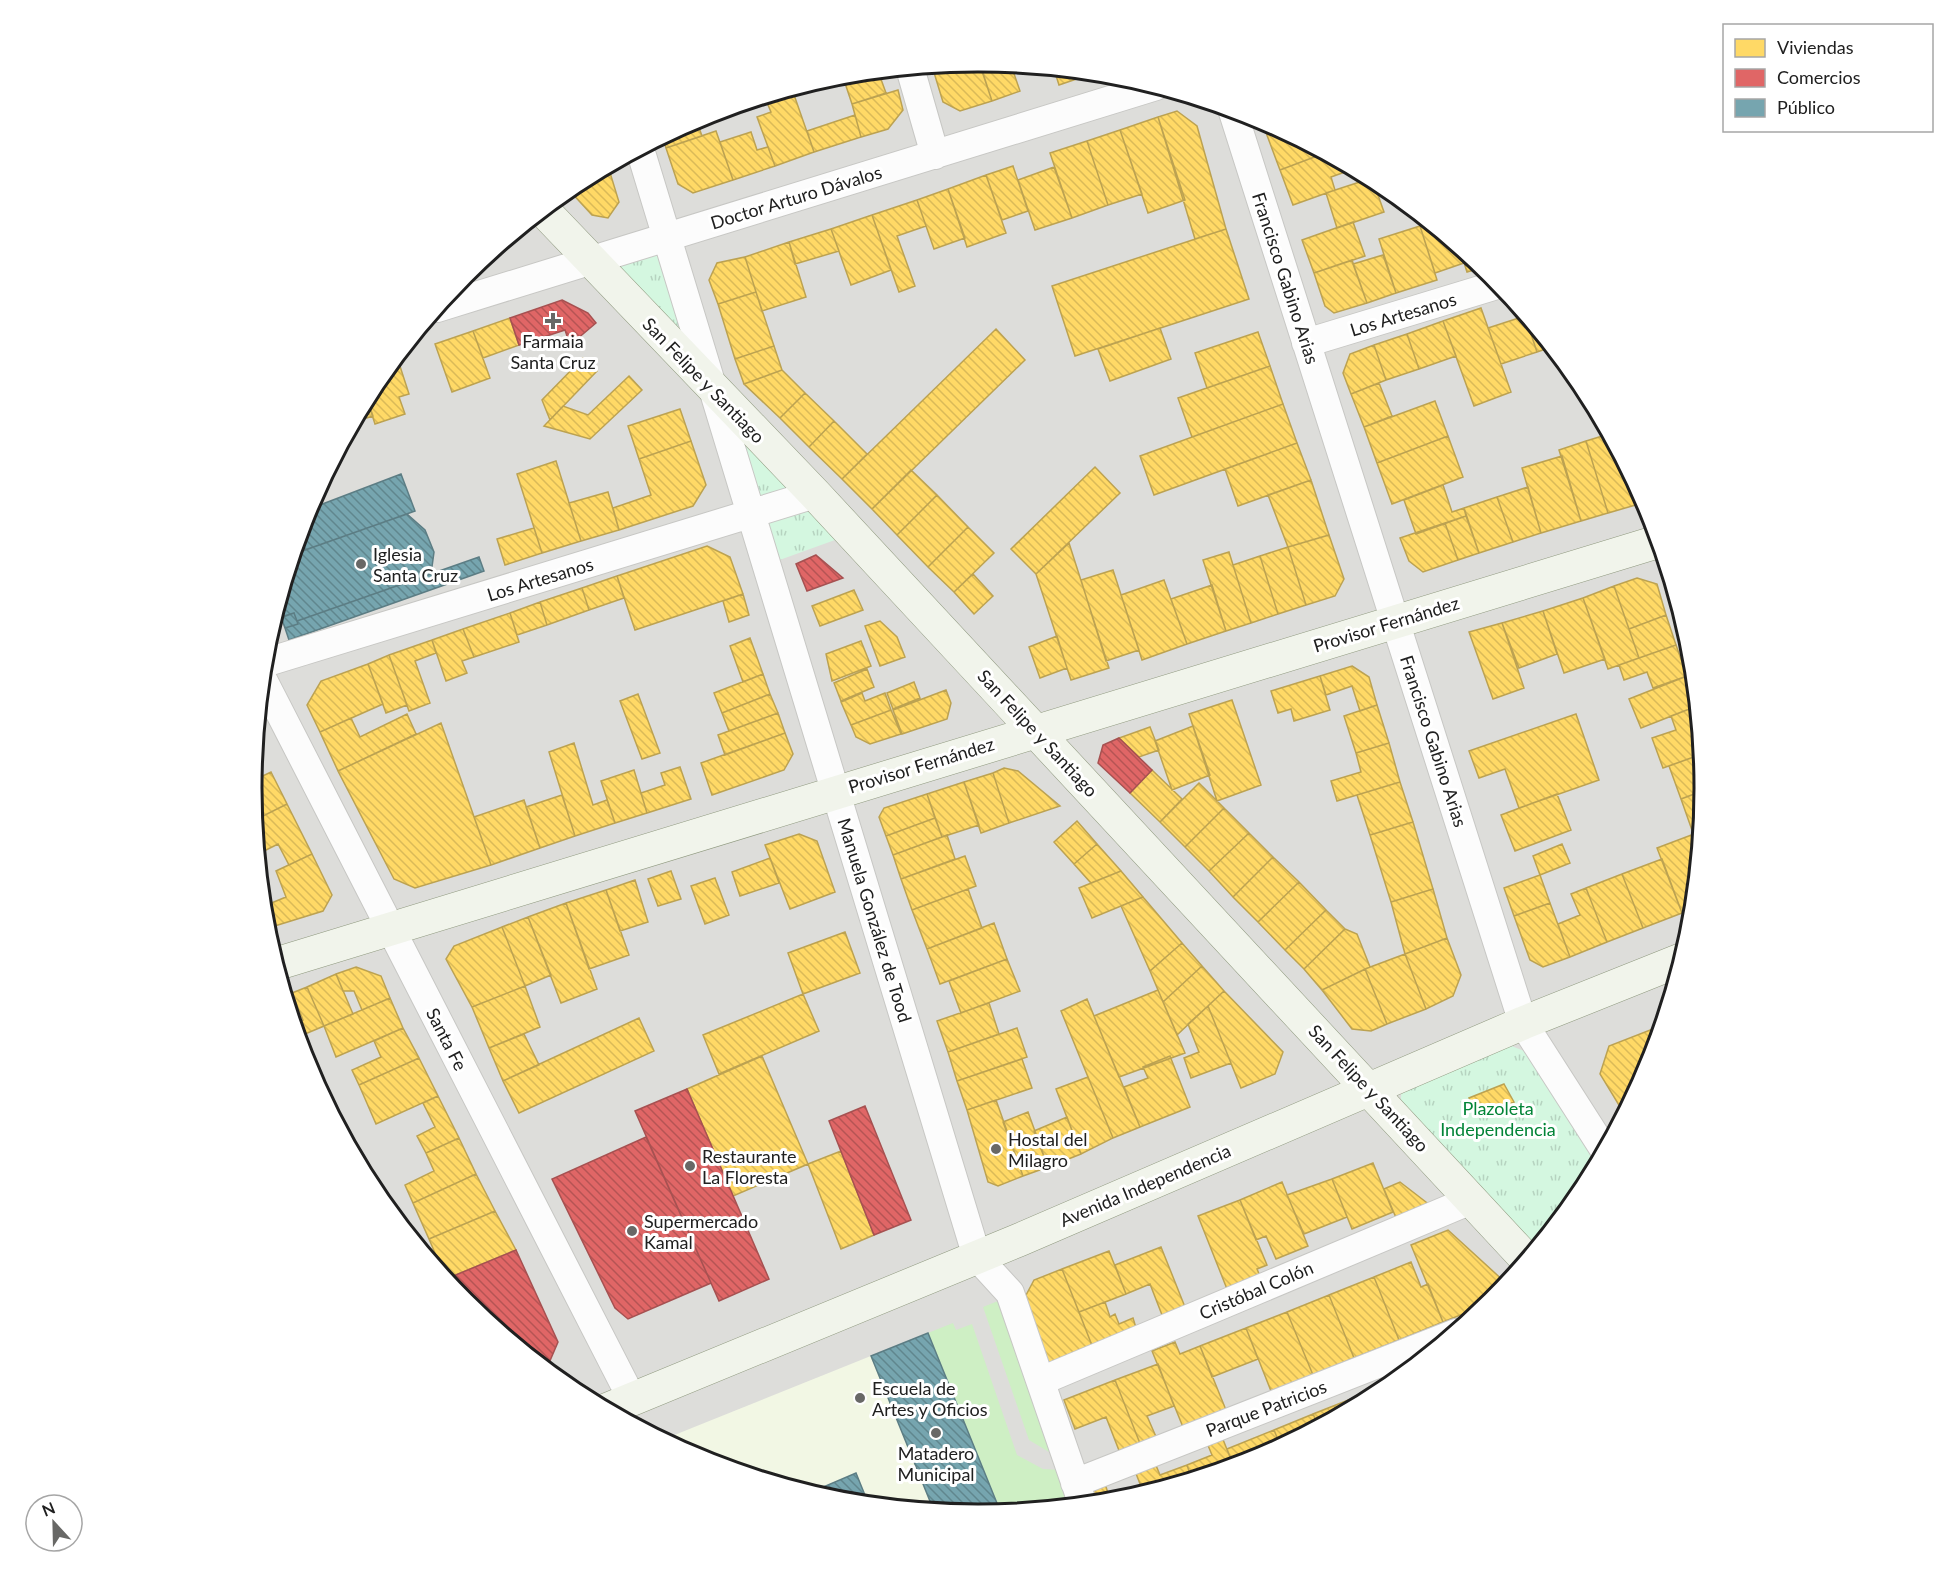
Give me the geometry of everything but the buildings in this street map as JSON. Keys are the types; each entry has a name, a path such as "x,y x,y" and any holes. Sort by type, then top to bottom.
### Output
{"street":[{"path":"912,76 935,155"},
{"name":"Doctor Arturo Dávalos","path":"452,303 1140,91"},
{"name":"Francisco Gabino Arias","path":"1235,120 1523,1023 1601,1144"},
{"name":"Manuela González de Tood","path":"642,156 977,1257 1010,1293 1079,1494"},
{"name":"San Felipe y Santiago","path":"548,216 815,495 1370,1088 1522,1255"},
{"name":"Los Artesanos","path":"1306,343 1490,287"},
{"name":"Los Artesanos","path":"274,660 815,495"},
{"name":"Provisor Fernández","path":"283,961 1651,544"},
{"name":"Santa Fe","path":"269,691 391,928 619,1405"},
{"name":"Avenida Independencia","path":"619,1405 977,1257 1523,1023 1673,963"},
{"name":"Cristóbal Colón","path":"1041,1381 1472,1200"},
{"name":"Parque Patricios","path":"1079,1494 1431,1344"}],"shaded area":[{"path":"978,72 1025,74 1072,78 1164,96 1209,110 1295,146 1337,168 1415,220 1485,282 1517,316 1547,352 1599,430 1621,472 1657,558 1671,603 1689,695 1695,788 1693,835 1689,882 1671,974 1657,1019 1621,1105 1599,1147 1547,1225 1485,1295 1451,1327 1415,1357 1337,1409 1295,1431 1209,1467 1164,1481 1072,1499 978,1505 932,1503 885,1499 793,1481 748,1467 662,1431 620,1409 542,1357 472,1295 440,1261 410,1225 358,1147 336,1105 300,1019 286,974 268,882 262,788 264,742 268,695 286,603 300,558 336,472 358,430 410,352 472,282 506,250 542,220 620,168 662,146 748,110 793,96 885,78"},
{"name":"Escuela de Artes y Oficios","path":"928,1333 997,1504 932,1503 885,1499 839,1491 793,1481 748,1467 673,1436"}],"green space":[{"path":"667,241 707,377 598,263"},
{"path":"725,408 846,536 774,562"},
{"name":"Plazoleta Independencia","path":"1509,1045 1534,1055 1595,1153 1574,1187 1529,1247 1400,1108 1402,1087"},
{"path":"1008,1297 1062,1453 1049,1452 1029,1440 983,1307"},
{"path":"953,1323 956,1330 972,1324 1017,1455 1043,1469 1062,1470 1072,1499 997,1504 928,1333"}],"place":[{"name":"Farmaia Santa Cruz","path":"553,321"},
{"name":"Iglesia Santa Cruz","path":"361,564"},
{"name":"Hostal del Milagro","path":"996,1149"},
{"name":"Restaurante La Floresta","path":"690,1166"},
{"name":"Supermercado Kamal","path":"632,1231"},
{"name":"Escuela de Artes y Oficios","path":"860,1398"},
{"name":"Matadero Municipal","path":"936,1433"}]}
